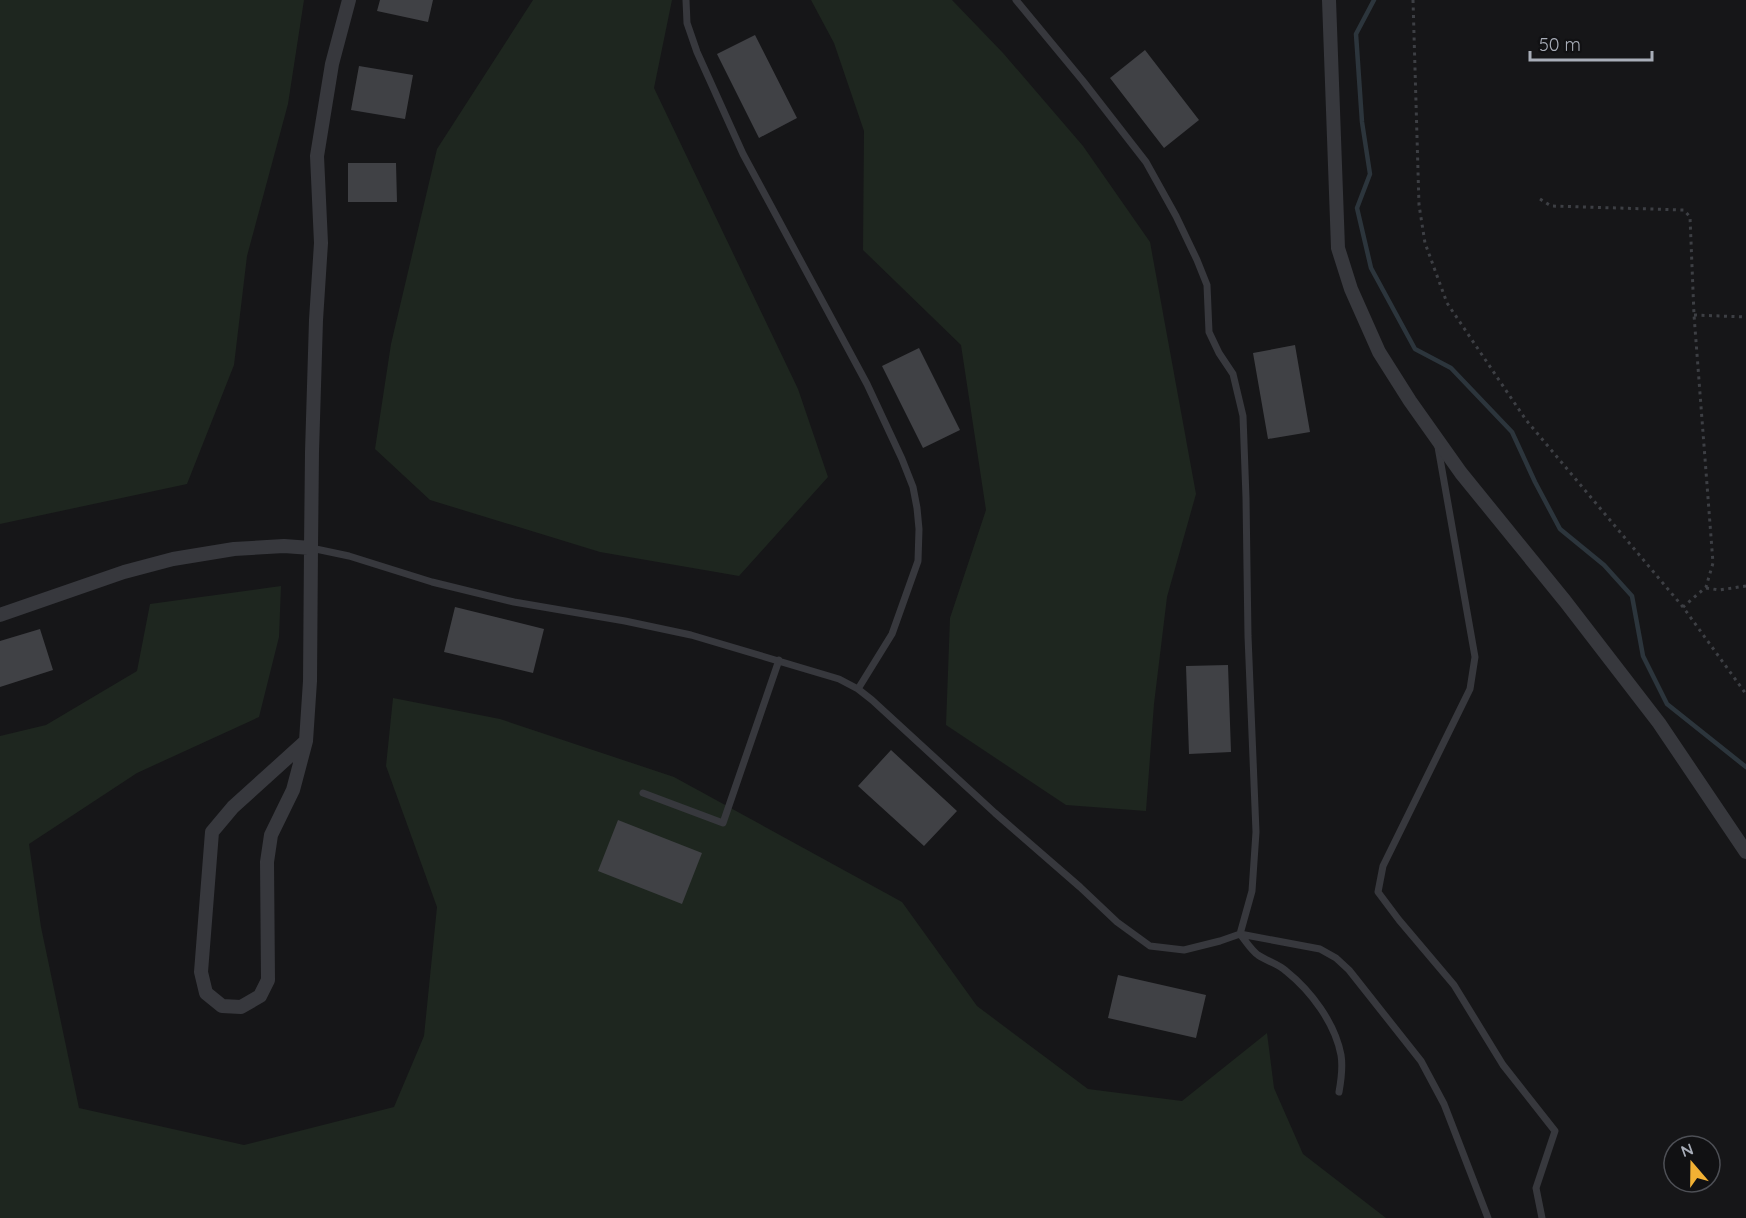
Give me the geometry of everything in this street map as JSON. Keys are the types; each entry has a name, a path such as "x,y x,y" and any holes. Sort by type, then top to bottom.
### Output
{"street":[{"path":"306,741 233,807 212,832 201,972 206,993 222,1006 241,1006 260,996 268,980 267,862 271,835 293,790 306,741 310,681 312,452 321,243 317,156 332,64 349,0"},
{"path":"1329,0 1338,248 1351,289 1379,352 1410,401 1461,473 1565,601 1659,723 1746,852"},
{"path":"0,615 124,572 173,559 234,549 284,546 311,548"}],"lane":[{"path":"686,0 687,22 697,52 743,154 867,384 913,487 919,529 918,561 892,634 858,689"},
{"path":"1016,0 1146,162 1197,260 1207,285 1209,332 1219,354 1233,374 1243,416 1248,636 1256,832 1252,891 1240,934"},
{"path":"1436,439 1474,657 1470,689 1383,866 1377,892 1454,985 1503,1065 1555,1131 1536,1188 1542,1218"},
{"path":"311,548 349,556 432,582 491,596 691,635 839,679 872,700 1117,922 1150,946 1184,950 1240,934 1320,949 1336,958 1349,970 1421,1061 1444,1104 1488,1218"},
{"path":"643,793 723,823 779,660"},
{"path":"1240,934 1255,954 1285,969 1319,1006 1333,1031 1341,1056 1339,1092"}],"path":[{"path":"1413,0 1419,205 1425,243 1447,303 1526,420 1683,608 1746,694"},
{"path":"1540,199 1551,206 1684,210 1690,217 1694,315 1713,563 1706,587 1683,608"},
{"path":"1694,315 1746,317"},
{"path":"1706,587 1719,590 1746,586"}],"shaded area":[{"path":"0,0 304,0 288,104 247,256 234,365 187,484 0,524"},
{"path":"533,0 672,0 654,88 798,389 828,477 739,576 600,552 430,500 375,449 391,344 437,149"},
{"path":"811,0 952,0 1003,53 1083,146 1150,242 1196,494 1167,597 1154,704 1146,811 1066,805 946,725 950,618 986,510 961,345 863,250 864,131 834,43"},
{"path":"281,586 279,637 259,717 137,773 29,844 41,927 79,1108 244,1145 394,1107 424,1036 437,907 386,766 393,698 500,719 674,777 902,902 977,1006 1088,1089 1182,1101 1267,1033 1274,1088 1303,1154 1386,1218 0,1218 0,736 46,725 137,671 150,604"}],"building":[{"path":"380,0 433,0 428,22 377,11"},
{"path":"755,35 797,118 759,138 717,54"},
{"path":"1145,50 1199,120 1164,148 1110,78"},
{"path":"359,66 413,75 405,119 351,110"},
{"path":"348,163 396,163 397,202 348,202"},
{"path":"1295,345 1310,432 1268,439 1253,353"},
{"path":"919,348 960,430 923,448 882,366"},
{"path":"455,607 544,629 533,673 444,652"},
{"path":"40,629 53,670 0,687 0,641"},
{"path":"1228,665 1231,752 1189,754 1186,666"},
{"path":"891,750 957,811 924,846 858,786"},
{"path":"618,820 702,853 682,904 598,871"},
{"path":"1118,975 1206,995 1196,1038 1108,1018"}],"waterway":[{"path":"1374,0 1356,34 1362,122 1370,174 1357,208 1371,268 1415,349 1451,368 1512,432 1560,529 1604,565 1632,596 1643,656 1667,704 1746,767"}]}
